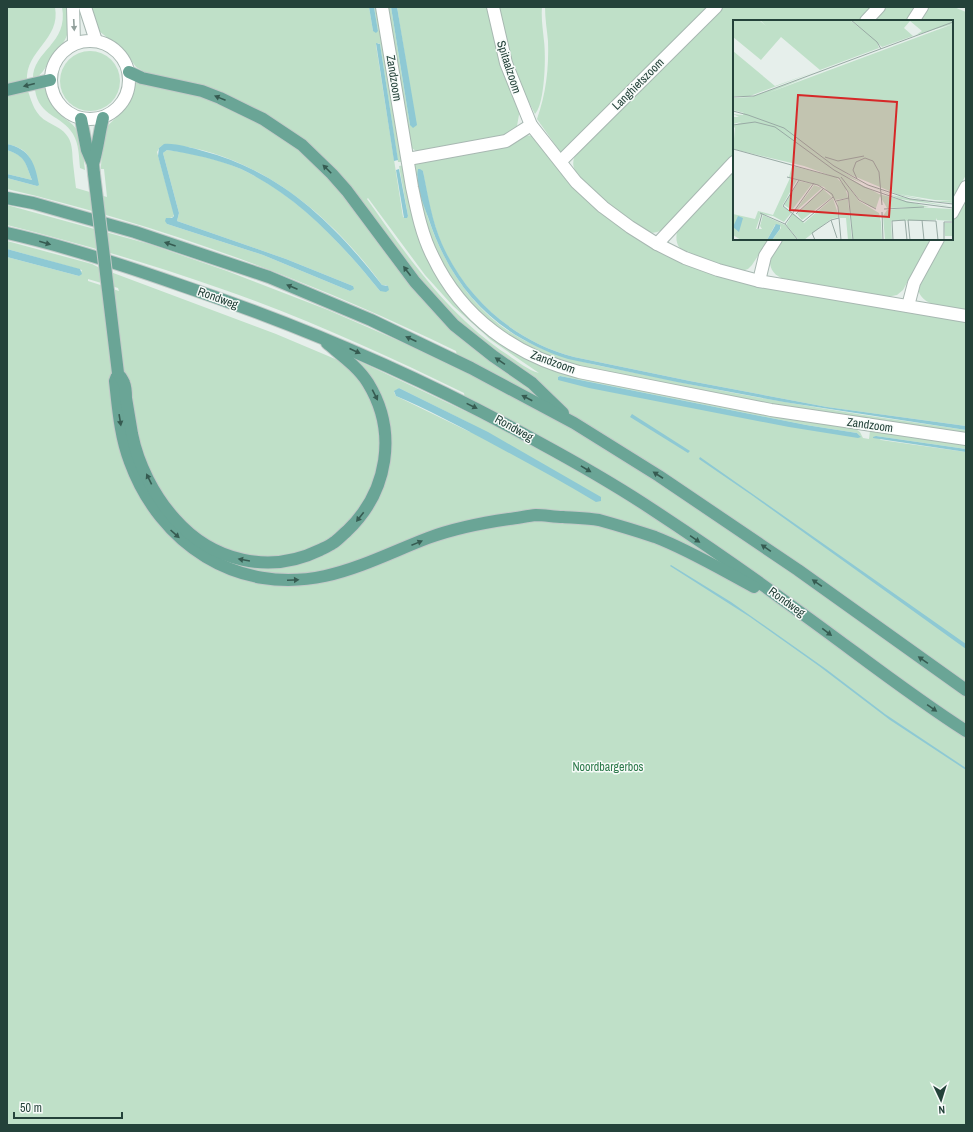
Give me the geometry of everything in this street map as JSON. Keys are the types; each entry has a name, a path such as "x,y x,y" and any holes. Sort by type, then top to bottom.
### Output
{"main road":[{"path":"129,72 142,78 202,91 220,98 263,119 302,145 327,168 347,191 414,282 454,325 493,356 532,383 574,423"},
{"path":"7,90 50,80"},
{"path":"94,169 103,118"},
{"path":"81,119 87,150 94,169 119,379 123,440 129,461 148,500 171,531 193,550 240,573 271,579 291,580 324,576 369,562 453,530 477,523 537,515 597,520 655,537 686,551 796,608"},
{"path":"7,198 33,203 135,232 269,277 371,320 425,345 574,423 653,472 706,506 834,595 966,690"},
{"name":"Rondweg","path":"7,233 119,264 223,299 319,335 388,366 499,420 641,502 796,608 875,668 966,731"},
{"path":"119,379 132,435 140,461 149,482 174,519 191,536 226,556 241,560 272,563 291,560 308,556 334,543 358,520 373,498 380,481 384,463 385,432 378,402 368,382 352,364 319,335"}],"street":[{"path":"73,7 74,43"},
{"path":"85,7 96,41"},
{"name":"Zandzoom","path":"382,7 418,214 433,257 449,285 467,308 491,330 514,346 559,366 772,410 966,439"},
{"name":"Spitaalzoom","path":"493,7 506,63 531,125"},
{"name":"Langhietszoom","path":"561,161 716,7"},
{"path":"867,20 879,7"},
{"path":"914,20 922,7"},
{"path":"86,40 96,41 105,43 114,48 121,55 129,72 130,83 127,94 121,104 113,112 103,118 92,120 81,119 69,113 59,104 52,93 50,80 55,61 61,53 74,43 86,40"},
{"path":"408,159 506,141 531,125 561,161 576,182 603,207 630,227 657,244 685,258 718,270 759,280 966,316"},
{"path":"657,244 733,163"},
{"path":"953,211 966,187"},
{"path":"759,280 765,256 775,240"},
{"path":"908,306 914,283 937,240"}],"green space":[{"path":"7,7 55,7 55,18 53,28 48,37 31,61 27,81 7,85"},
{"path":"62,7 68,7 69,21 66,38 40,75 33,79 34,69 38,61 56,39 60,30 63,20"},
{"name":"Noordbargerbos","path":"91,7 369,7 373,31 378,31 374,7 378,7 405,162 398,162 380,44 378,43 376,45 403,217 405,218 408,216 399,166 405,165 441,279 519,353 853,427 860,432 863,438 869,439 870,431 966,443 966,449 876,436 881,440 966,452 966,1125 7,1125 7,257 79,276 82,270 7,249 7,241 92,264 276,334 340,361 357,360 467,412 464,393 373,350 281,311 166,270 87,246 7,225 7,205 149,244 227,271 328,310 411,346 460,370 456,351 402,325 292,278 236,257 122,220 65,203 7,189 7,178 37,186 32,164 27,154 16,147 7,144 7,94 28,91 40,116 66,134 70,140 76,188 107,197 104,169 101,169 103,137 109,125 123,112 128,104 132,96 135,82 188,92 236,109 291,142 329,175 394,261 462,325 432,295 368,209 258,110 228,96 149,75 136,67 125,52 99,31","holes":["167,144 200,149 231,160 261,174 289,191 315,212 339,235 362,259 382,285 387,285 380,291 334,238 299,206 281,192 241,169 214,159 167,150 163,153 179,213 177,221 286,259 353,286 350,291 263,255 167,224 167,218 173,217 174,214 157,152 160,147","368,198 425,275 453,306 491,340 539,373 523,366 486,339 448,304 414,264 367,199","88,279 118,288 119,291 88,281","560,376 806,425 857,433 860,436 558,377","399,388 469,423 470,432 396,396 394,392"]},
{"path":"385,7 391,7 410,125 416,125 397,7 487,7 499,56 520,109 517,126 505,136 416,151 409,146"},
{"path":"498,7 542,7 545,68 541,100 535,114 524,93 511,60"},
{"path":"545,7 708,7 561,153 537,119 545,90 548,61"},
{"path":"722,7 872,7 860,20 733,20 733,155 666,227 658,232 649,232 632,223 608,204 586,183 578,174 573,164 575,155"},
{"path":"887,7 916,7 908,20 875,20"},
{"path":"929,7 954,7 966,12 966,175 953,198 953,20 921,20"},
{"path":"90,51 107,56 115,64 120,81 115,98 107,106 90,111 73,106 65,98 60,81 65,64 73,56"},
{"path":"45,88 54,108 74,126 79,134 82,144 85,170 80,168 78,146 73,134 63,123 46,111 37,99 35,90"},
{"path":"522,135 535,136 553,161 674,258 966,320 966,426 827,407 690,381 574,357 532,341 513,329 479,301 452,265 435,227 423,171 417,176 422,197 428,218 445,258 469,294 483,310 517,337 554,353 592,364 769,399 966,430 966,436 788,410 565,364 526,348 486,321 453,283 430,240 412,167 418,161"},
{"path":"7,150 22,158 32,180 7,174"},
{"path":"733,171 733,240 768,240 752,265 748,269 742,271 699,258 683,250 679,247 676,240 677,232"},
{"path":"966,196 966,310 936,305 923,298 919,293 918,285 942,240 953,240 953,220"},
{"path":"781,240 930,240 903,290 897,295 887,297 784,279 775,273 771,268 770,258"}],"water":[{"path":"369,7 374,7 378,31 376,33 373,31"},
{"path":"391,7 397,7 417,125 413,128 410,125"},
{"path":"376,43 380,44 398,160 394,161"},
{"path":"7,144 21,149 30,158 36,170 39,185 37,186 7,178 7,174 32,180 24,161 18,155 7,150"},
{"path":"164,144 189,147 231,160 257,172 281,186 325,221 364,262 382,285 388,286 389,290 386,292 380,291 334,238 300,207 262,180 223,162 167,150 163,153 179,213 177,221 286,259 353,286 354,289 350,291 263,255 167,224 165,221 166,218 172,218 174,216 158,156 159,148"},
{"path":"399,169 408,216 407,218 404,218 396,170"},
{"path":"418,169 423,171 433,217 442,244 452,264 479,300 496,316 532,341 574,357 690,381 827,407 966,426 966,430 784,402 677,382 568,359 542,349 519,337 498,323 463,287 449,266 438,243 420,193 417,175"},
{"path":"7,249 80,269 82,274 79,276 7,257"},
{"path":"560,376 806,425 857,433 861,437 858,438 789,427 589,388 558,380 558,377"},
{"path":"399,388 488,432 601,497 601,501 596,502 476,435 396,396 394,391"},
{"path":"632,414 690,451 688,453 630,417"},
{"path":"876,436 966,449 966,452 873,438"},
{"path":"700,457 966,644 966,649 699,459"},
{"path":"671,565 731,602 826,669 885,714 966,768 966,770 890,720 819,666 750,617 670,566"}]}
